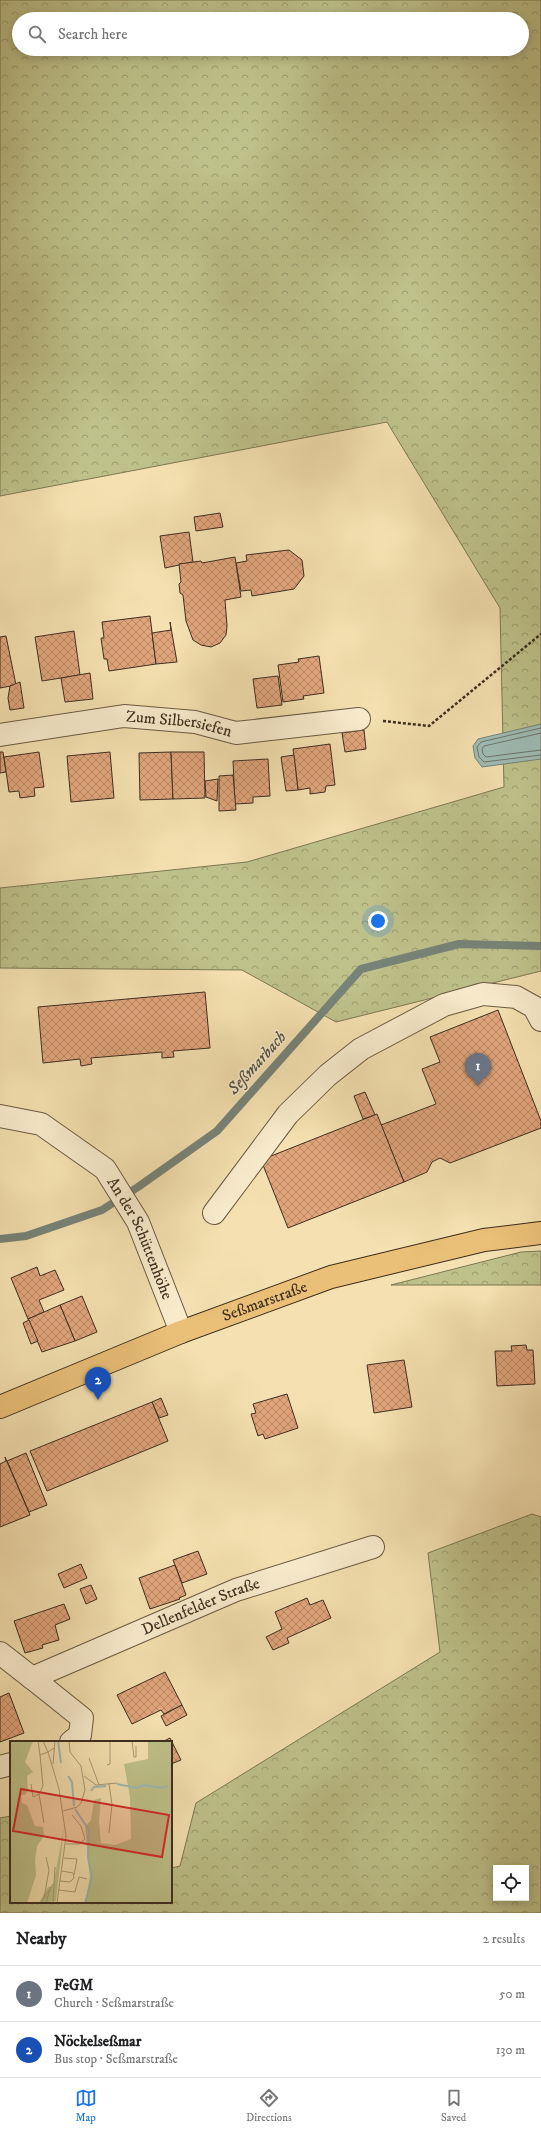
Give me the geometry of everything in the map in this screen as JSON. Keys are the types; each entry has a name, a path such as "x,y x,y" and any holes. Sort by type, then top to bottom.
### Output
{"main road":[{"name":"Seßmarstraße","path":"0,1407 181,1332 331,1276 484,1240 541,1233"}],"street":[{"name":"Zum Silbersiefen","path":"0,735 124,716 195,722 236,733 359,719"},
{"path":"214,1213 288,1114 328,1075 361,1049 444,1005 483,994 516,997 534,1007 541,1020"},
{"name":"An der Schüttenhöhe","path":"0,1116 41,1124 105,1169 138,1222 181,1332"},
{"name":"Dellenfelder Straße","path":"32,1678 236,1590 373,1547"},
{"path":"0,1653 82,1718 80,1735 72,1741"},
{"path":"0,1767 10,1764"}],"path":[{"path":"359,719 429,726 541,634"}],"green space":[{"path":"0,0 541,0 541,971 336,1022 242,970 0,968 0,888 247,862 504,787 500,608 387,422 0,496"},
{"path":"541,1251 541,1285 391,1285 521,1252"},
{"path":"532,1514 541,1517 541,1913 0,1913 0,1818 10,1816 10,1903 172,1903 172,1868 180,1866 196,1803 440,1652 428,1553"}],"water":[{"path":"541,724 541,759 482,767 475,758 473,746 478,739"}],"building":[{"path":"220,513 223,527 196,531 194,517"},
{"path":"189,532 193,562 165,568 160,536"},
{"path":"289,550 302,560 304,576 294,589 252,596 251,590 241,591 236,563 247,561 246,555"},
{"path":"235,557 241,597 225,600 227,626 226,635 220,643 211,647 201,645 193,640 186,621 183,595 180,593 179,584 181,582 179,564 201,561 202,563"},
{"path":"150,616 156,664 109,671 107,659 104,659 101,638 104,638 102,622"},
{"path":"170,622 177,662 156,664 152,633 171,630"},
{"path":"74,631 80,675 42,681 35,637"},
{"path":"6,636 16,685 0,688 0,637"},
{"path":"319,656 324,693 303,696 304,699 283,702 278,665 299,662 298,659"},
{"path":"90,673 93,699 65,702 61,678"},
{"path":"278,676 282,705 257,708 253,679"},
{"path":"20,682 24,708 10,710 8,698 10,686"},
{"path":"364,730 366,749 345,752 342,733"},
{"path":"330,744 335,785 326,786 325,792 310,794 310,788 298,790 293,749"},
{"path":"0,752 3,752 6,772 0,773"},
{"path":"39,752 44,787 34,788 35,796 20,798 19,791 9,792 4,757"},
{"path":"110,752 114,798 71,802 67,756"},
{"path":"171,752 173,799 140,800 139,753"},
{"path":"171,752 204,752 205,798 173,799"},
{"path":"294,755 298,790 286,791 281,757"},
{"path":"268,759 270,796 253,797 253,803 235,804 233,761"},
{"path":"233,775 236,810 219,811 219,776"},
{"path":"218,779 217,801 206,797 205,781"},
{"path":"205,992 210,1048 173,1051 174,1057 162,1058 162,1052 91,1058 92,1064 81,1066 80,1059 43,1063 38,1007"},
{"path":"498,1010 541,1121 541,1128 450,1163 440,1158 432,1162 427,1172 404,1182 381,1125 436,1104 422,1069 440,1062 430,1037"},
{"path":"365,1092 375,1115 363,1119 354,1096"},
{"path":"377,1114 404,1182 288,1228 261,1160"},
{"path":"37,1267 40,1276 55,1270 64,1290 39,1300 44,1312 28,1319 11,1278"},
{"path":"82,1296 97,1332 75,1341 60,1305"},
{"path":"60,1305 75,1341 42,1352 28,1319"},
{"path":"29,1320 38,1341 31,1344 23,1323"},
{"path":"526,1345 527,1350 533,1350 535,1384 497,1386 495,1351 512,1351 511,1346"},
{"path":"404,1360 412,1407 374,1413 367,1365"},
{"path":"287,1394 298,1428 265,1439 263,1434 258,1436 251,1414 256,1413 253,1404"},
{"path":"161,1398 168,1415 159,1418 152,1402"},
{"path":"152,1402 168,1441 47,1491 30,1451"},
{"path":"26,1453 47,1505 29,1512 7,1461"},
{"path":"5,1457 30,1515 0,1527 0,1464 6,1461"},
{"path":"198,1551 207,1574 182,1583 173,1560"},
{"path":"81,1564 87,1578 64,1588 58,1574"},
{"path":"175,1565 186,1595 179,1598 180,1599 150,1609 139,1578"},
{"path":"91,1585 97,1599 86,1604 80,1589"},
{"path":"307,1598 310,1605 323,1600 331,1618 287,1638 289,1643 273,1650 266,1637 282,1629 275,1612"},
{"path":"64,1604 70,1619 55,1625 59,1640 42,1645 43,1648 25,1653 14,1621"},
{"path":"165,1672 182,1705 164,1714 161,1710 132,1724 117,1695"},
{"path":"9,1693 24,1733 0,1742 0,1697"},
{"path":"182,1705 187,1715 166,1726 161,1716"},
{"path":"170,1738 172,1741 164,1741"},
{"path":"172,1742 181,1760 172,1764"}],"waterway":[{"name":"Seßmarbach","path":"0,1239 26,1236 102,1210 138,1187 217,1131 361,969 459,944 541,946"}],"place":[{"name":"FeGM","path":"478,1086"},
{"name":"Nöckelseßmar","path":"98,1400"}]}
